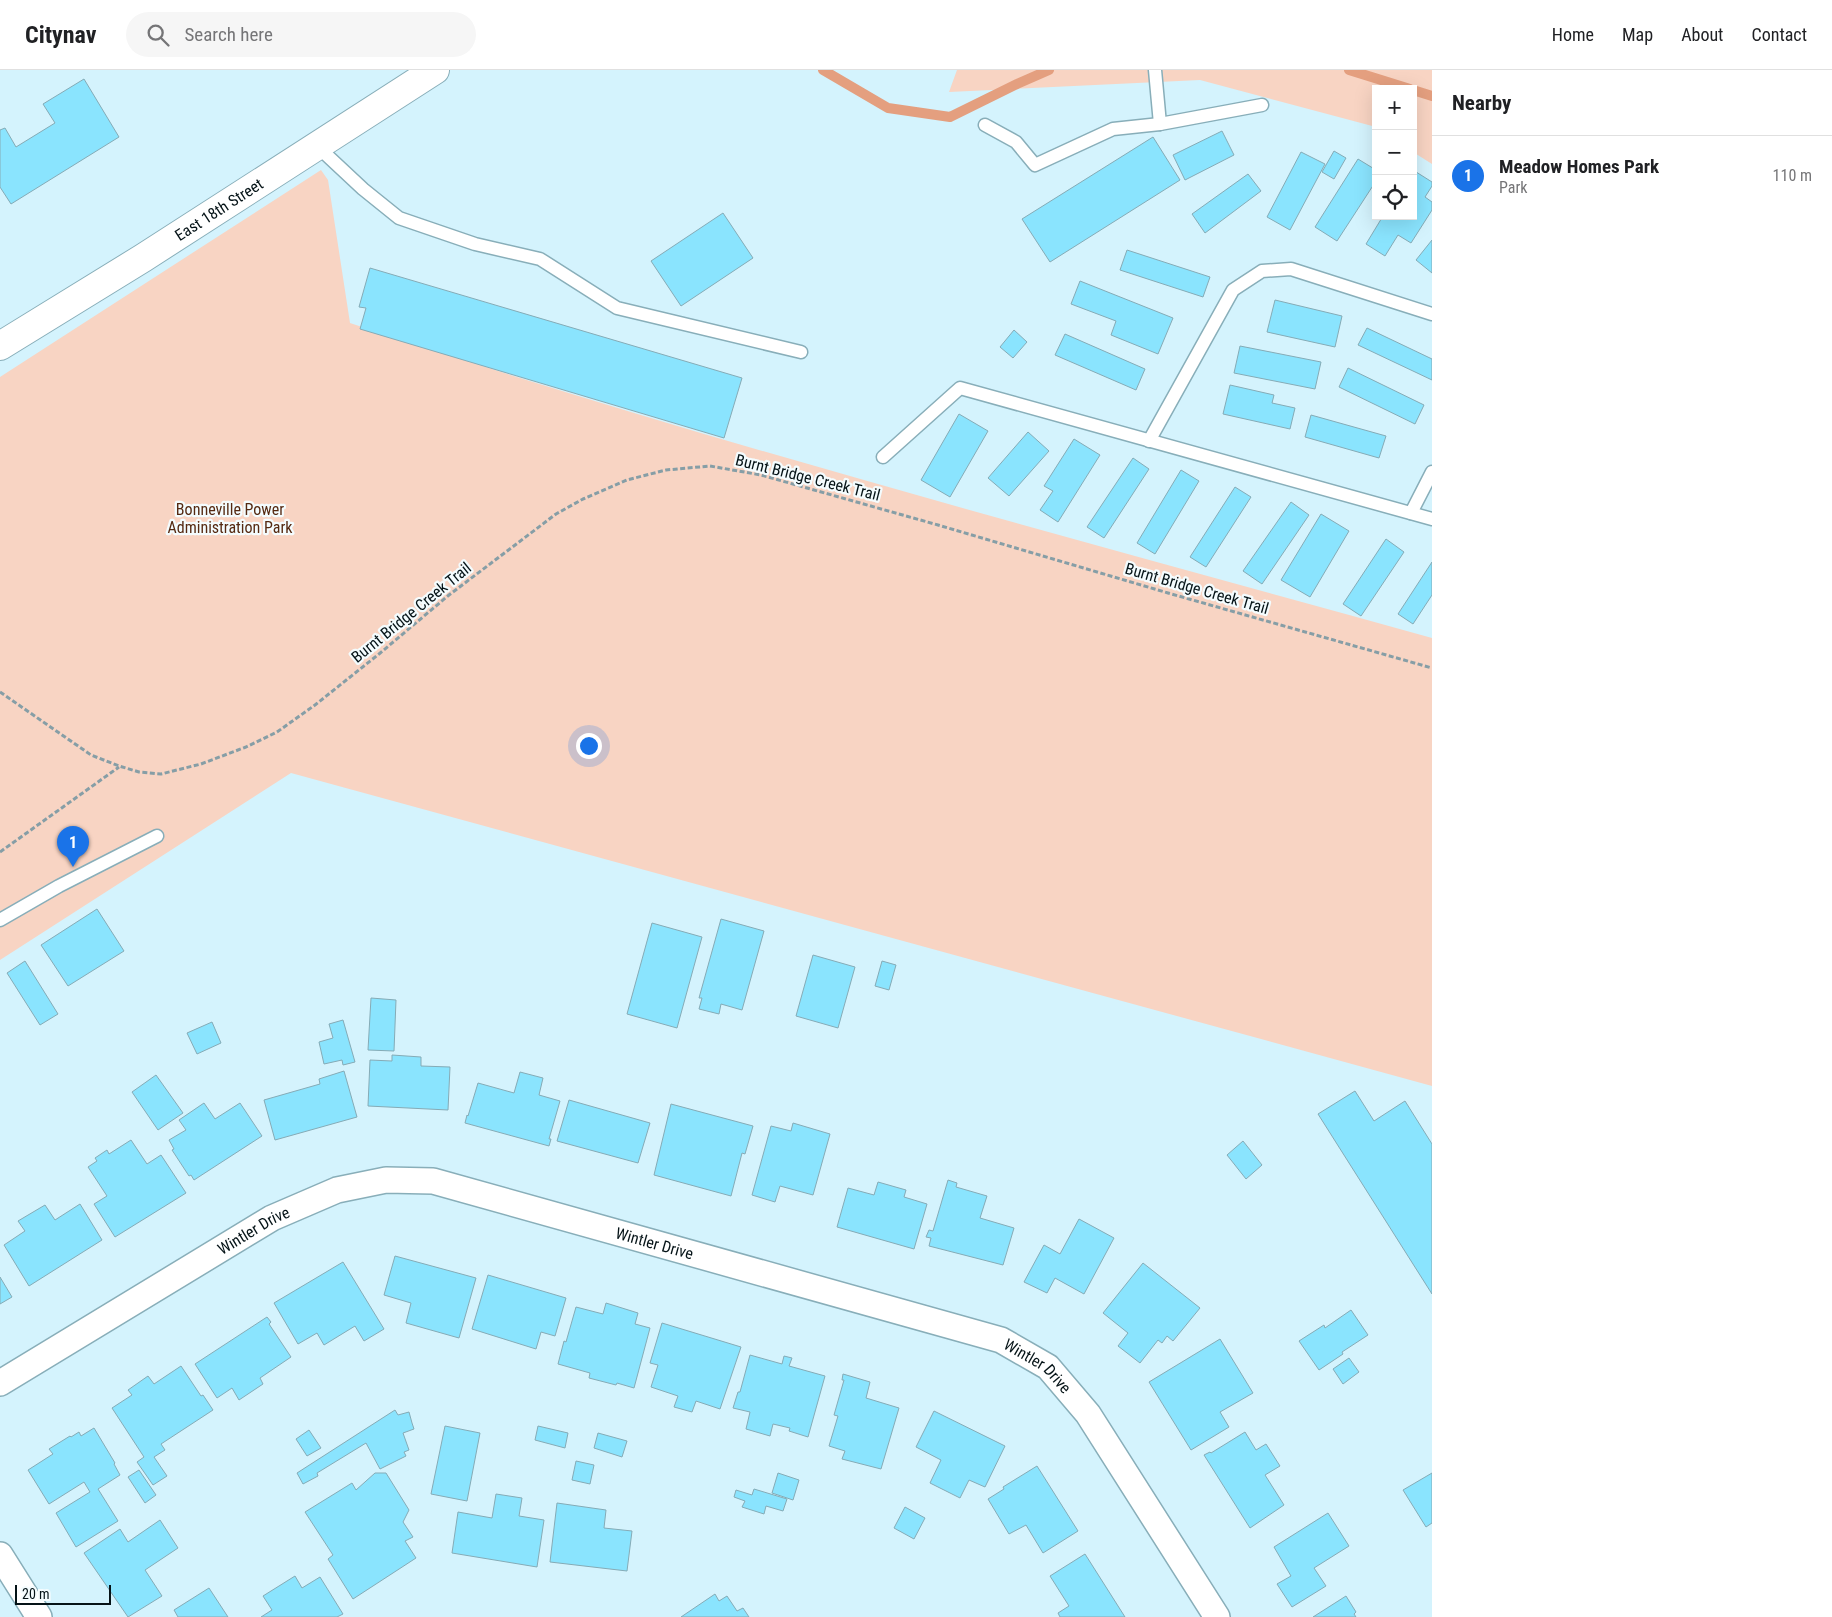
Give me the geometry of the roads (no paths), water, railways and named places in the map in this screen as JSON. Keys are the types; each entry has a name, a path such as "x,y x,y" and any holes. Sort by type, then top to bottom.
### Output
{"street":[{"name":"East 18th Street","path":"2,341 143,258 435,70"},
{"name":"Wintler Drive","path":"0,1384 272,1218 337,1190 386,1180 433,1181 1001,1340 1048,1367 1088,1414 1217,1617"},
{"path":"0,1555 40,1617"}],"lane":[{"path":"1155,70 1160,124"},
{"path":"985,125 1016,142 1035,165 1113,130 1160,124 1262,105"},
{"path":"316,146 399,218 475,244 540,259 617,308 801,352"},
{"path":"1149,441 1233,290 1262,271 1291,269 1432,314"},
{"path":"883,457 960,388 1432,519"},
{"path":"1411,513 1432,472"},
{"path":"0,920 59,886 157,836"}],"waterway":[{"path":"823,70 888,108 950,117 1049,70"},
{"path":"1349,70 1397,85"},
{"path":"1417,91 1432,96"}],"place":[{"name":"Meadow Homes Park","path":"73,867"}],"park label":[{"name":"Bonneville Power Administration Park","path":"230,518"}]}
